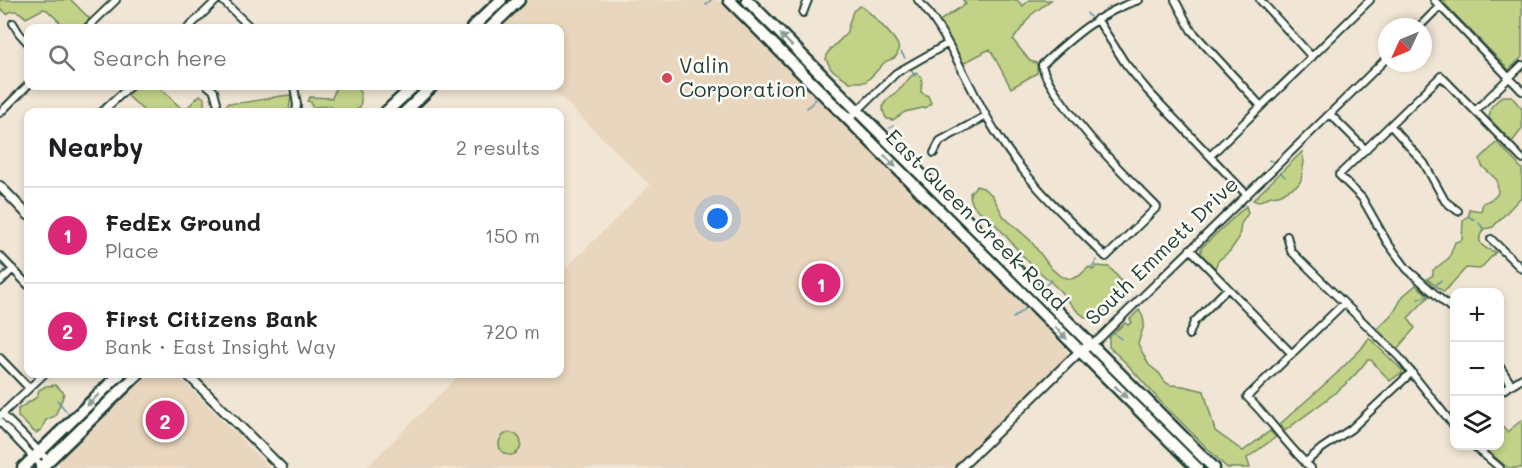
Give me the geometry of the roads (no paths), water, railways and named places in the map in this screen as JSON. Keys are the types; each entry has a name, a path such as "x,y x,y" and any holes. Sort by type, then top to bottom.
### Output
{"main road":[{"path":"476,24 501,0"},
{"name":"East Queen Creek Road","path":"747,0 1086,347 1197,468"},
{"name":"East Queen Creek Road","path":"732,1 849,120 1214,468"},
{"path":"494,24 514,2"},
{"path":"402,108 412,90"},
{"path":"404,108 427,90"},
{"path":"39,459 116,378"},
{"path":"23,468 39,459 133,378"}],"street":[{"path":"91,24 116,0"},
{"path":"192,24 217,0"},
{"path":"222,0 247,24"},
{"path":"803,13 808,0"},
{"path":"918,0 936,23 998,136 1026,174 1106,257 1157,207 1087,134 1057,94 1043,71 1042,65 1097,19 1139,0"},
{"path":"1175,0 1191,30 1261,106"},
{"path":"1260,0 1312,57"},
{"path":"1358,0 1364,6"},
{"path":"1210,156 1370,0"},
{"path":"1434,0 1522,91"},
{"path":"1428,18 1440,6"},
{"path":"1097,19 1125,63 1148,92 1246,195"},
{"path":"13,23 24,39"},
{"path":"849,120 904,67 947,44"},
{"path":"1474,111 1522,65"},
{"name":"South Emmett Drive","path":"960,468 1086,347 1101,337 1378,67"},
{"path":"1450,307 1407,268 1387,242 1362,198 1339,176 1441,76 1522,159"},
{"path":"0,113 24,89"},
{"path":"106,108 126,90"},
{"path":"213,90 217,102"},
{"path":"295,90 297,108"},
{"path":"1330,114 1366,150"},
{"path":"934,153 940,141 986,116"},
{"path":"1391,126 1424,163 1445,201 1458,211"},
{"path":"0,186 24,211"},
{"path":"1287,236 1292,251 1412,372 1450,420"},
{"path":"1491,239 1522,269"},
{"path":"1190,249 1292,354"},
{"path":"0,256 24,281"},
{"path":"0,282 13,269"},
{"path":"1189,335 1194,322 1228,288"},
{"path":"1343,304 1247,397 1266,415 1308,465 1321,449 1351,429 1412,372"},
{"path":"0,358 29,388"},
{"path":"1504,373 1511,384"},
{"path":"39,459 1,415 40,378"},
{"path":"191,378 282,468"},
{"path":"1504,389 1522,378"},
{"path":"0,422 39,459"},
{"path":"1479,450 1500,468"}],"waterway":[{"path":"706,5 711,0"},
{"path":"1087,13 1090,17"},
{"path":"901,52 905,58"},
{"path":"912,71 915,76"},
{"path":"807,108 816,99"},
{"path":"1281,173 1285,177"},
{"path":"1469,217 1475,220"},
{"path":"1479,223 1484,229"},
{"path":"1092,268 1097,260"},
{"path":"1045,286 1051,280"},
{"path":"1436,285 1441,280"},
{"path":"1418,299 1427,296"},
{"path":"1013,318 1027,307"},
{"path":"1114,333 1121,339"},
{"path":"57,400 67,412"}],"place":[{"name":"Valin Corporation","path":"667,78"},
{"name":"FedEx Ground","path":"821,283"},
{"name":"First Citizens Bank","path":"165,420"}]}
